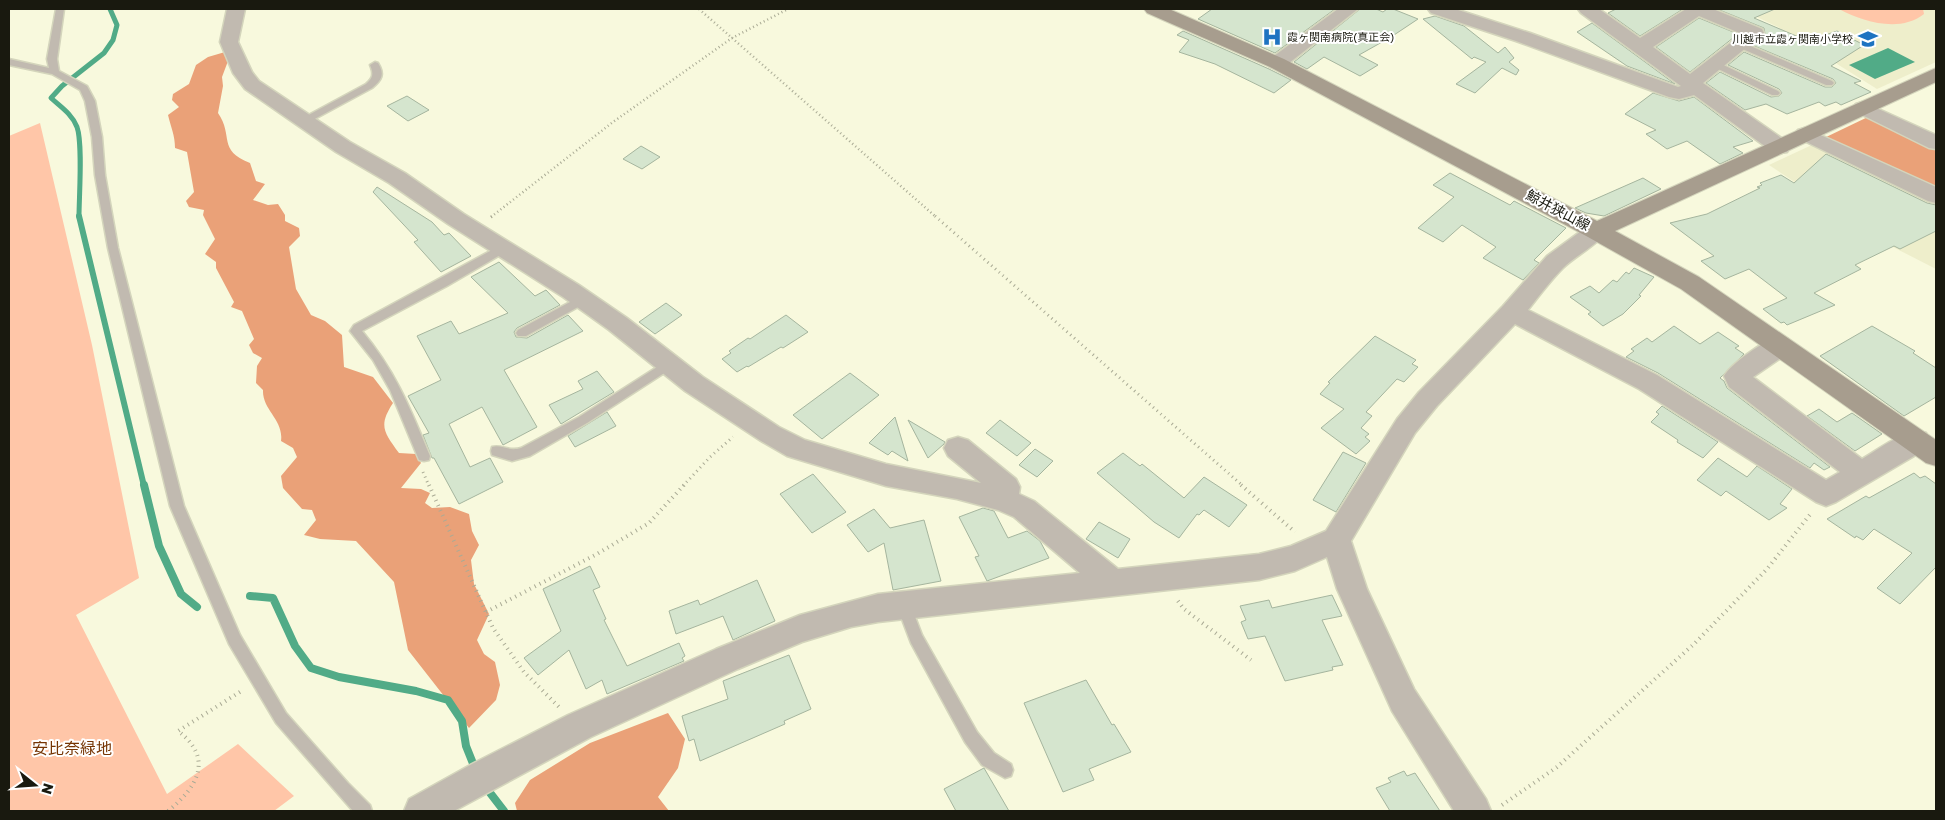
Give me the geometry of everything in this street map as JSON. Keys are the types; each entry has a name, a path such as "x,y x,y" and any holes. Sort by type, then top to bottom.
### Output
{"main road":[{"name":"鯨井狭山線","path":"1154,9 1277,63 1596,231 1690,283 1926,448"},
{"path":"1596,231 1936,74"}],"street":[{"path":"236,9 229,42 243,74 252,85 343,147 397,178 583,299 618,324 668,365 750,421 797,448 841,462 886,475 957,488 1004,500 1024,509 1112,582"},
{"path":"1277,63 1349,9"},
{"path":"1437,9 1523,37 1676,93 1693,85 1715,64 1756,33 1698,9 1640,48"},
{"path":"1595,11 1640,48 1780,147"},
{"path":"1863,108 1936,143"},
{"path":"1805,134 1936,196"},
{"path":"421,811 478,777 579,726 739,653 805,626 841,615 1112,582 1259,567 1295,558 1326,545 1406,426 1428,398 1512,312 1555,262 1596,231"},
{"path":"1512,312 1648,382 1826,494 1862,474 1926,448"},
{"path":"1779,346 1739,374 1737,376 1738,380 1862,474"},
{"path":"958,448 1006,487 1004,500"},
{"path":"1326,545 1352,588 1403,700 1474,811"}],"lane":[{"path":"55,72 52,59 60,9"},
{"path":"1741,45 1829,83"},
{"path":"9,62 55,72 84,88 90,101 94,119 100,176 113,248 177,506 234,639 281,718 342,789 364,811"},
{"path":"1715,64 1775,93"},
{"path":"306,120 369,86 376,80 378,72 375,66"},
{"path":"422,460 396,389 377,358 356,331 358,328 503,248"},
{"path":"522,333 583,299"},
{"path":"497,451 512,456 525,452 583,420 668,365"},
{"path":"904,606 916,638 971,737 988,759 1005,770"}],"path":[{"path":"699,9 1326,545"},
{"path":"476,231 502,206 613,122 732,38 788,9"},
{"path":"486,612 597,554 649,523 710,457 750,421"},
{"path":"422,460 493,628 524,672 579,726"},
{"path":"1493,811 1557,767 1694,644 1767,569 1826,494"},
{"path":"1159,577 1184,609 1251,660"},
{"path":"168,811 191,789 200,767 199,755 193,743 178,731 259,680"}],"shaded area":[{"name":"川越市立霞ヶ関南小学校","path":"1740,9 1936,9 1936,62 1877,89 1778,27"},
{"path":"1888,48 1915,62 1875,79 1849,65"},
{"path":"225,52 228,61 222,77 223,86 218,113 223,121 230,148 233,153 250,163 256,181 265,184 253,200 268,205 278,204 285,215 285,221 299,228 300,236 289,247 296,289 311,315 325,321 342,335 344,367 373,377 393,403 384,423 387,434 399,453 416,454 421,463 401,488 421,489 430,493 425,503 432,508 450,507 469,514 472,531 479,545 471,560 474,584 489,614 477,640 484,654 495,662 500,685 496,700 469,728 408,650 394,582 356,541 320,539 304,535 316,520 312,510 302,509 283,488 281,476 297,457 293,448 281,441 279,427 266,403 263,390 256,383 257,366 262,358 253,353 249,345 254,339 242,311 231,307 234,302 216,268 216,262 205,254 215,239 203,215 204,210 189,207 186,201 194,192 187,152 175,148 174,135 168,115 179,107 172,100 173,94 189,84 196,65 208,57"},
{"path":"1872,115 1936,146 1936,192 1822,139"},
{"path":"1814,144 1821,144 1936,199 1936,269 1891,246 1769,165"},
{"path":"668,713 685,739 678,768 658,797 669,811 517,811 515,803 530,780 590,743"}],"green space":[{"path":"1839,9 1923,9 1924,14 1914,20 1893,24 1859,18"},
{"name":"安比奈緑地","path":"40,123 92,345 139,578 76,615 167,794 238,744 294,796 274,811 9,811 9,136"}],"building":[{"name":"霞ヶ関南病院(真正会)","path":"1212,9 1335,9 1275,53 1198,19"},
{"path":"1360,9 1376,9 1383,12 1387,9 1393,9 1418,19 1359,55 1378,65 1360,76 1324,57 1307,69 1294,62"},
{"path":"1616,9 1683,9 1640,36 1608,13"},
{"path":"1717,9 1775,9 1754,18 1808,41 1837,31 1864,45 1831,66 1861,81 1854,83 1871,92 1841,105 1836,102 1825,106 1819,102 1787,114 1766,104 1745,110 1706,83 1720,72 1771,97 1779,96 1782,93 1779,89 1728,65 1744,52 1825,87 1832,87 1836,83 1833,79 1752,45 1765,34 1764,28"},
{"path":"1435,16 1464,26 1498,53 1505,47 1514,58 1509,62 1519,70 1516,75 1502,68 1475,93 1456,84 1486,62 1474,57 1472,59 1423,19"},
{"path":"1699,18 1738,34 1690,72 1656,47"},
{"path":"1592,23 1675,84 1627,66 1577,32"},
{"path":"1183,31 1291,80 1274,93 1215,64 1179,52 1189,40 1177,35"},
{"path":"1653,93 1679,101 1694,97 1753,141 1733,147 1743,153 1720,164 1687,141 1667,149 1646,134 1656,130 1625,114"},
{"path":"407,96 429,110 408,121 387,106"},
{"path":"641,146 660,157 642,169 623,159"},
{"path":"1826,154 1927,203 1936,205 1936,231 1900,249 1894,246 1855,265 1861,269 1814,293 1835,305 1787,325 1784,322 1781,323 1763,309 1787,298 1749,269 1725,279 1701,261 1714,256 1670,223 1707,214 1760,188 1757,187 1762,185 1760,183 1781,175 1794,183"},
{"path":"1450,173 1510,205 1514,201 1566,228 1534,260 1539,263 1523,280 1483,258 1496,247 1462,225 1443,242 1418,228 1454,197 1433,185"},
{"path":"1643,178 1661,189 1604,216 1586,213 1575,208"},
{"path":"377,187 432,222 444,235 449,233 471,256 441,272 414,242 418,240 373,192"},
{"path":"499,262 535,296 546,290 560,305 517,328 514,332 516,337 527,338 568,315 583,331 504,370 537,427 503,445 482,407 449,424 470,467 490,458 503,482 459,504 434,458 432,458 423,435 429,433 408,396 441,380 417,336 451,321 459,334 508,313 471,277"},
{"path":"1634,268 1654,277 1639,295 1641,296 1623,314 1603,326 1588,314 1591,312 1570,297 1590,286 1599,293 1613,280 1617,282 1626,272 1629,274"},
{"path":"666,303 682,315 655,334 639,322"},
{"path":"786,315 808,332 783,348 781,347 737,372 722,359 731,353 729,351"},
{"path":"1674,326 1700,344 1718,332 1739,346 1735,348 1744,354 1720,378 1724,381 1727,388 1830,467 1824,470 1814,463 1810,468 1658,373 1626,357 1634,351 1631,349 1647,338 1652,342"},
{"path":"1872,326 1915,351 1913,353 1936,368 1936,397 1904,416 1820,356"},
{"path":"1375,336 1416,360 1412,364 1418,367 1404,382 1397,379 1366,412 1372,416 1361,428 1369,434 1365,437 1370,441 1356,454 1321,428 1344,409 1320,394 1330,383 1328,382"},
{"path":"597,371 614,392 561,424 549,405 583,389 578,381"},
{"path":"850,373 879,395 822,439 793,415"},
{"path":"1662,406 1718,442 1703,458 1677,442 1678,440 1651,422 1659,414 1656,412"},
{"path":"1819,409 1837,422 1852,413 1882,434 1855,451 1807,416"},
{"path":"607,412 616,426 575,447 568,436"},
{"path":"895,417 908,461 892,451 888,455 869,443"},
{"path":"908,420 945,442 944,444 928,458"},
{"path":"1000,420 1031,443 1017,456 986,433"},
{"path":"1035,449 1053,461 1037,477 1019,465"},
{"path":"1343,452 1366,463 1336,512 1313,500"},
{"path":"1123,453 1140,466 1142,464 1184,498 1204,477 1247,505 1229,527 1204,510 1199,515 1197,514 1179,538 1154,522 1097,473"},
{"path":"1718,458 1747,477 1757,466 1792,489 1780,504 1787,508 1769,520 1726,491 1721,496 1697,480"},
{"path":"1914,473 1920,478 1925,476 1936,484 1936,567 1900,604 1877,588 1912,553 1874,529 1863,540 1856,536 1855,538 1827,519 1866,496 1869,498"},
{"path":"813,474 846,512 812,533 780,494"},
{"path":"983,508 994,511 1008,538 1027,531 1040,541 1049,558 987,581 975,557 979,556 959,517"},
{"path":"874,509 890,528 924,520 941,581 893,590 884,543 868,552 847,525"},
{"path":"1099,522 1130,539 1118,558 1086,539"},
{"path":"590,566 600,587 593,590 606,619 604,620 627,666 679,643 685,656 682,658 684,661 607,694 602,680 586,689 569,650 538,675 524,658 561,631 543,589"},
{"path":"757,580 775,621 733,640 723,616 676,634 669,611 698,600 700,605"},
{"path":"1332,595 1342,616 1322,620 1343,665 1332,667 1333,670 1285,681 1265,636 1248,639 1241,622 1246,620 1240,606 1269,600 1272,608"},
{"path":"789,655 811,709 784,721 785,724 700,761 694,739 689,741 682,716 728,699 723,681"},
{"path":"1086,680 1112,725 1114,724 1131,752 1089,769 1094,780 1063,792 1024,703"},
{"path":"984,768 1009,811 956,811 944,789"},
{"path":"1404,771 1407,776 1415,773 1440,811 1390,811 1376,788 1391,782 1388,778"}],"waterway":[{"path":"79,216 79,135 75,122 69,114 51,98 62,86 104,53 113,40 117,25 110,9"},
{"path":"79,216 144,486"},
{"path":"144,485 159,546 181,594 197,607"},
{"path":"250,596 273,598 295,646 311,668 339,677 416,691 448,700 462,721 466,746 476,771"},
{"path":"484,785 504,811"}],"place":[{"name":"霞ヶ関南病院(真正会)","path":"1272,37"},
{"name":"川越市立霞ヶ関南小学校","path":"1868,39"}]}
